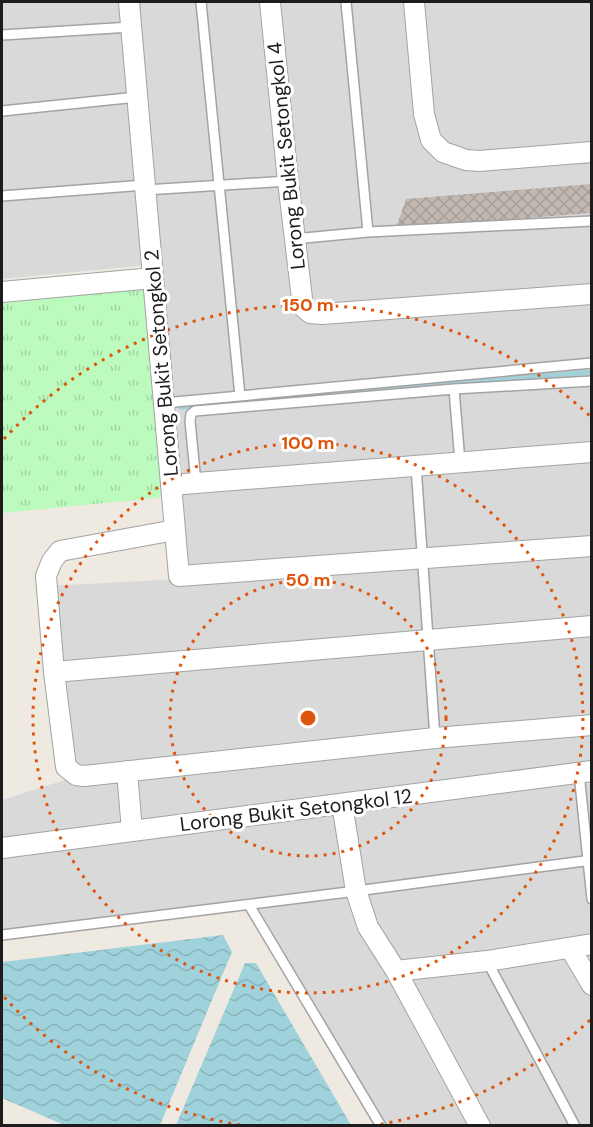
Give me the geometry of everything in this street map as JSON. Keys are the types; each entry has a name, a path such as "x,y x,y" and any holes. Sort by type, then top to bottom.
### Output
{"street":[{"name":"Lorong Bukit Setongkol 2","path":"129,2 171,485 591,452"},
{"name":"Lorong Bukit Setongkol 4","path":"270,2 303,307 310,313 322,314 591,294"},
{"path":"414,2 424,114 431,140 443,152 466,160 479,161 591,152"},
{"path":"2,292 153,278"},
{"path":"171,485 178,576 591,546"},
{"path":"175,530 60,551 52,561 46,576 54,672 66,767 76,775 84,776 435,738 591,725"},
{"path":"54,672 591,626"},
{"path":"127,771 132,831"},
{"name":"Lorong Bukit Setongkol 12","path":"2,848 585,772"},
{"path":"342,804 356,891 368,927 396,971 480,1125"},
{"path":"396,971 487,961 591,944"},
{"path":"570,948 591,985"}],"lane":[{"path":"201,2 240,396"},
{"path":"346,2 368,232"},
{"path":"2,35 131,27"},
{"path":"2,111 137,97"},
{"path":"2,196 288,180"},
{"path":"294,239 368,232 591,221"},
{"path":"163,403 591,363"},
{"path":"196,483 190,421 191,414 195,411 454,389 591,381"},
{"path":"454,389 460,462"},
{"path":"416,466 435,738"},
{"path":"585,772 591,899"},
{"path":"2,935 589,860"},
{"path":"249,905 381,1125"},
{"path":"487,961 575,1125"}],"shaded area":[{"path":"2,2 591,2 591,1125 377,1125 250,907 2,936 2,800 68,779 48,586 180,579 158,264 2,279"}],"green space":[{"path":"146,282 166,497 2,513 2,294"}],"water":[{"path":"223,935 232,952 160,1125 64,1125 2,1098 2,962"},
{"path":"245,963 256,963 351,1125 176,1125"}],"building":[{"path":"592,184 592,213 396,228 406,199"}],"waterway":[{"path":"181,407 592,372"}]}
